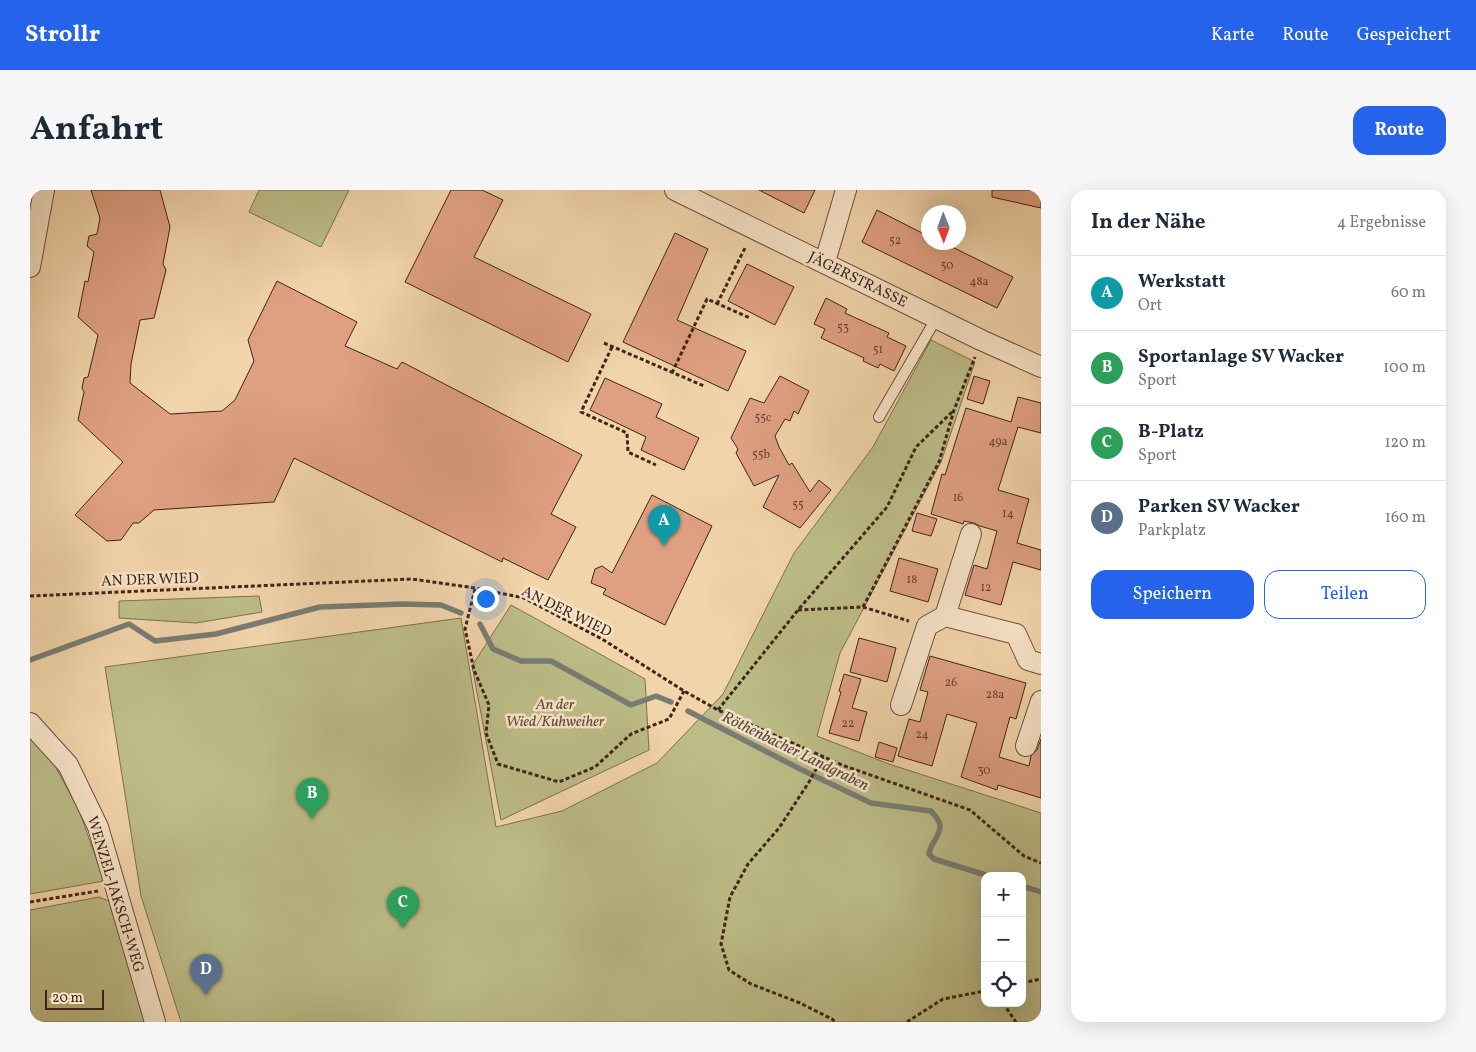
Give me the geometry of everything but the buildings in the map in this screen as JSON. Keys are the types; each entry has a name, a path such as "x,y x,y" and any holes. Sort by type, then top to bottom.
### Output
{"street":[{"path":"30,267 44,190"},
{"name":"JÄGERSTRASSE","path":"675,190 981,340 1041,367"},
{"path":"825,262 846,190"},
{"path":"945,616 971,534"},
{"path":"901,705 927,626 945,616 1016,634 1028,660 1041,664"},
{"path":"1026,746 1041,701"},
{"name":"WENZEL-JAKSCH-WEG","path":"30,723 68,765 98,827 155,1022"}],"lane":[{"path":"879,417 936,317"}],"path":[{"path":"717,304 754,228"},
{"path":"672,373 707,299 750,318"},
{"path":"863,607 939,462 954,410 981,340"},
{"path":"604,343 704,386"},
{"path":"612,346 581,412 627,433 628,452 656,465"},
{"path":"718,710 798,610 887,507 916,447 954,410"},
{"name":"AN DER WIED","path":"30,596 412,579 475,588 524,598 602,639 684,691 718,710 842,765 970,810 1024,856 1041,863"},
{"path":"475,588 465,629 474,670 489,705 486,733 498,764 559,782 595,767 631,734 669,719 684,691"},
{"path":"798,610 863,607 927,626"},
{"path":"823,757 779,828 748,864 730,897 721,944 729,970 751,984 800,1003 835,1022"},
{"path":"30,902 116,888"},
{"path":"1026,982 1041,979"},
{"path":"907,1022 943,999 981,992"},
{"path":"1006,1007 1016,1022"}],"green space":[{"path":"259,190 349,190 321,247 249,212"},
{"path":"931,340 975,362 941,462 840,653 817,736 889,764 1041,813 1041,1022 181,1022 141,896 105,667 461,618 496,827 562,811 657,763 723,694 794,553 873,447"},
{"path":"259,596 262,612 196,623 119,618 119,601"},
{"name":"An der Wied/Kuhweiher","path":"511,605 645,679 649,750 501,820 472,666"},
{"path":"30,735 55,766 79,810 104,881 30,894"},
{"path":"99,897 109,901 146,1022 30,1022 30,910"}],"waterway":[{"name":"Röthenbacher Landgraben","path":"30,660 129,624 155,641 216,634 320,607 402,604 441,605 461,613"},
{"name":"Röthenbacher Landgraben","path":"480,624 493,649 521,661 551,661 631,705 656,696 671,702"},
{"name":"Röthenbacher Landgraben","path":"688,711 800,769 871,803 931,811 939,822 940,830 929,854 934,859 981,874"},
{"name":"Röthenbacher Landgraben","path":"1026,887 1041,892"}],"place":[{"name":"Werkstatt","path":"664,546"},
{"name":"Sportanlage SV Wacker","path":"312,819"},
{"name":"B-Platz","path":"403,928"},
{"name":"Parken SV Wacker","path":"206,995"}]}
